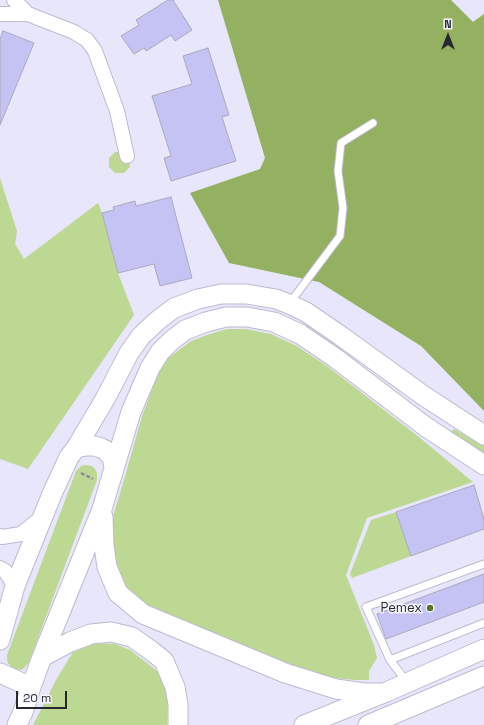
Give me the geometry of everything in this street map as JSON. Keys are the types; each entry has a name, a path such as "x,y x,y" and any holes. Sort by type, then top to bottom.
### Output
{"main road":[{"path":"0,640 15,586 65,464 105,399 129,353 141,336 174,308 198,299 221,294 246,294 276,299 289,304 306,312 424,396 484,435"},
{"path":"17,725 42,657 102,509 131,412 150,368 160,352 171,340 186,330 206,322 226,317 247,317 274,322 300,334 334,356 426,428 484,465"},
{"path":"76,448 86,446 101,448 112,456 114,467"},
{"path":"102,509 107,567 118,592 143,614 285,673 336,689 364,693 384,693"},
{"path":"42,657 70,642 91,634 111,632 132,637 164,662 175,687 178,704 178,725"},
{"path":"304,725 384,693 484,649"},
{"path":"0,673 31,687"},
{"path":"368,725 484,676"}],"street":[{"path":"14,0 28,14"},
{"path":"0,14 28,14 74,32 87,40 95,51 117,110 127,156"},
{"path":"0,536 21,534 43,517"},
{"path":"0,568 15,586"}],"lane":[{"path":"289,304 340,236 343,208 338,171 341,143 373,123"},
{"path":"407,682 390,660 366,607 484,564"},
{"path":"390,660 484,623"}],"path":[{"path":"65,464 109,488"}],"green space":[{"path":"218,0 451,0 473,22 484,14 484,411 421,346 319,282 229,263 190,193 260,169 265,158"},
{"path":"115,152 124,152 129,158 130,167 124,173 115,173 109,167 109,158"},
{"path":"0,178 17,231 15,244 24,259 98,203 118,273 134,315 28,469 0,459"},
{"path":"227,329 246,329 271,334 295,345 327,366 419,437 473,482 367,518 346,575 374,645 377,658 369,671 369,680 323,677 286,667 145,609 124,590 108,546 114,513 142,416 159,372 166,360 191,341"},
{"path":"454,429 484,446 484,462 449,434"},
{"path":"81,466 92,466 95,469 97,473 97,480 29,662 21,670 13,669 8,663 7,655 76,471"},
{"path":"396,512 411,556 352,578 350,574 371,520"},
{"path":"95,643 115,644 130,650 158,672 168,694 167,725 33,725 56,680 73,652"}],"building":[{"path":"168,0 173,0 192,30 175,41 171,35 146,51 144,48 134,54 121,36 139,25 136,20"},
{"path":"3,31 34,43 0,125 0,39"},
{"path":"208,48 229,115 222,117 236,161 171,181 164,158 171,156 152,96 192,84 183,56"},
{"path":"171,197 192,278 160,286 154,264 118,273 102,213 114,210 113,207 135,201 136,206"},
{"path":"474,485 484,519 484,529 411,556 396,512"},
{"name":"Pemex","path":"484,574 484,602 386,639 377,614"}],"place":[{"name":"Pemex","path":"430,608"}]}
